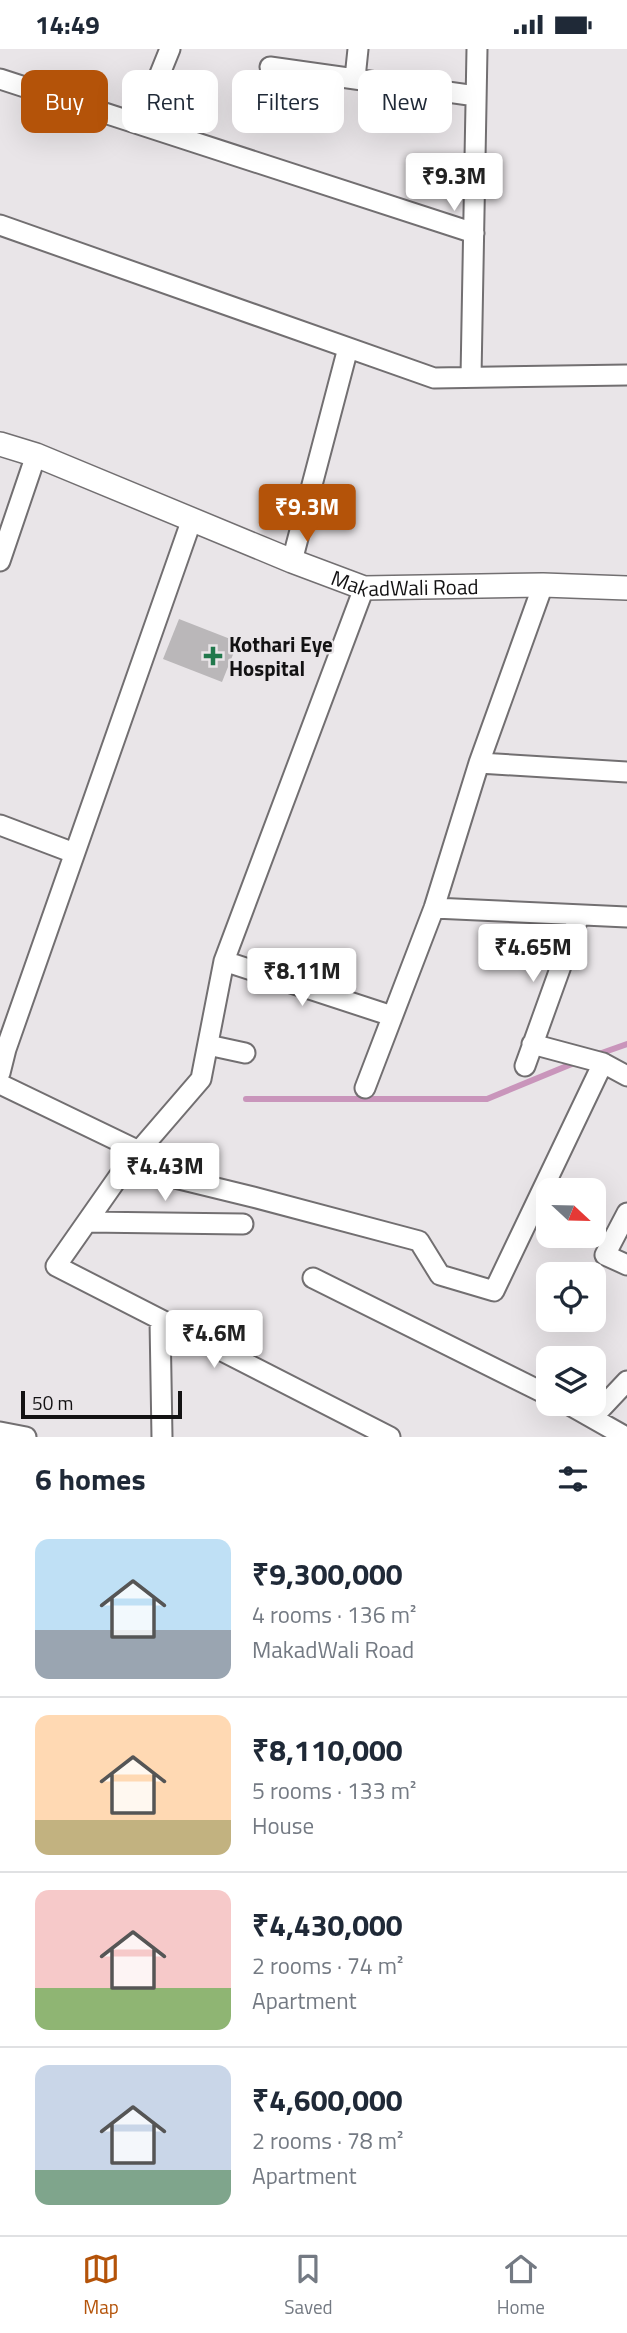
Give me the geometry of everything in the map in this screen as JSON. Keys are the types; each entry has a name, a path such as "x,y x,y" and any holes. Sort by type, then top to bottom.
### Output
{"street":[{"path":"161,70 170,49"},
{"path":"355,78 358,49"},
{"path":"471,377 477,49"},
{"path":"270,67 476,96"},
{"path":"0,79 122,117"},
{"path":"170,133 474,233"},
{"path":"0,225 434,378 627,375"},
{"path":"292,561 348,348"},
{"name":"MakadWali Road","path":"0,444 36,455 292,561 364,587 543,585 627,588"},
{"path":"0,561 36,455"},
{"path":"0,1073 3,1048 192,519"},
{"path":"365,1088 434,908 479,763 543,585"},
{"path":"364,587 224,961 201,1079 132,1159 56,1266 390,1437"},
{"path":"479,763 627,772"},
{"path":"0,825 74,853"},
{"path":"434,908 627,917"},
{"path":"525,1066 579,916"},
{"path":"224,961 392,1016"},
{"path":"533,1044 603,1063 627,1076"},
{"path":"208,1045 245,1053"},
{"path":"0,1084 132,1159 253,1197 419,1241 440,1275 494,1291 603,1063"},
{"path":"627,1213 605,1255 627,1265"},
{"path":"87,1222 243,1224"},
{"path":"313,1278 536,1389"},
{"path":"160,1320 162,1437"},
{"path":"623,1436 593,1417 627,1381"},
{"path":"0,1432 26,1437"}],"building":[{"path":"179,619 238,642 222,682 163,659"}],"waterway":[{"path":"596,1055 627,1044"},
{"path":"246,1099 487,1099 579,1061"}],"place":[{"name":"Kothari Eye Hospital","path":"213,656"}]}
